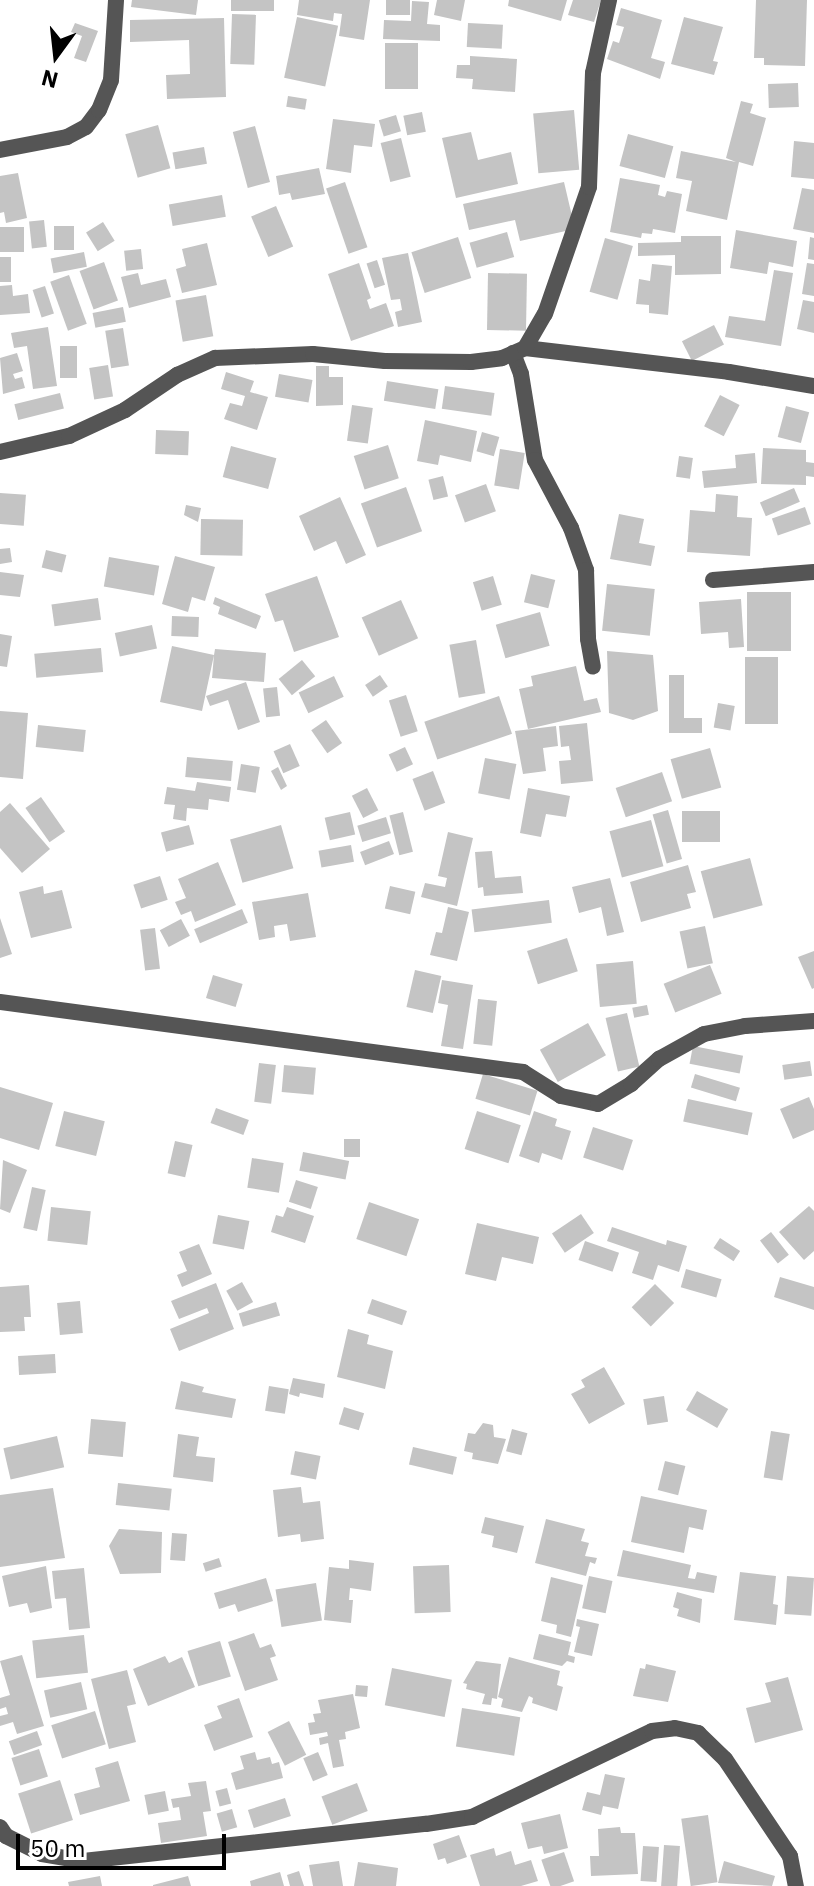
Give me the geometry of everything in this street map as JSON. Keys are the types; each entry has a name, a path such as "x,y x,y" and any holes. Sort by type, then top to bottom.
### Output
{"street":[{"path":"0,150 67,137 86,127 99,110 111,80 116,0"},
{"path":"593,667 588,639 586,570 571,528 535,460 519,350 545,314 589,187 593,73 609,0"},
{"path":"0,452 69,436 125,410 177,375 215,358 313,354 385,361 471,362 519,350 729,372 814,386"},
{"path":"713,580 814,572"},
{"path":"0,1002 523,1072 561,1096 598,1104 631,1084 659,1059 704,1034 745,1026 814,1021"},
{"path":"2,1833 42,1854 83,1861 472,1817 652,1731 675,1728 698,1733 725,1759 790,1856 796,1886"}],"building":[{"path":"132,0 198,0 196,15 131,7"},
{"path":"231,0 274,0 274,11 231,11"},
{"path":"299,0 370,0 364,40 339,36 342,14 334,13 333,21 297,15"},
{"path":"386,0 410,0 410,15 386,15"},
{"path":"437,0 465,0 461,21 434,15"},
{"path":"509,0 567,0 561,21 508,6"},
{"path":"573,0 601,0 594,22 568,15"},
{"path":"756,0 807,0 805,66 764,65 764,58 754,58"},
{"path":"412,1 429,2 427,24 440,25 440,41 383,39 384,20 411,21"},
{"path":"621,8 662,20 651,58 665,62 660,79 607,59 613,41 619,43 624,27 616,25"},
{"path":"232,14 256,15 254,65 230,64"},
{"path":"297,17 338,26 325,86 284,78"},
{"path":"684,17 723,27 713,61 718,62 714,75 671,64"},
{"path":"224,18 226,97 167,99 166,75 190,74 189,40 130,42 130,20"},
{"path":"75,23 98,31 86,62 74,58 82,36 71,32"},
{"path":"468,23 503,25 502,49 467,47"},
{"path":"385,43 418,43 418,89 385,89"},
{"path":"470,56 517,59 515,92 472,89 473,79 456,78 457,65 470,65"},
{"path":"798,83 799,107 769,108 768,84"},
{"path":"288,96 307,99 305,110 286,107"},
{"path":"741,101 753,104 750,113 766,118 753,166 739,162 727,220 686,211 692,181 676,178 681,151 736,162 726,158"},
{"path":"574,110 579,170 538,173 533,114"},
{"path":"422,112 426,132 407,135 403,116"},
{"path":"396,115 401,131 384,137 379,120"},
{"path":"333,119 375,124 372,147 354,145 351,173 326,169"},
{"path":"158,125 170,168 138,178 125,134"},
{"path":"255,126 270,182 248,188 233,132"},
{"path":"471,132 478,160 511,152 518,184 456,198 442,138"},
{"path":"628,134 673,146 665,178 619,166"},
{"path":"401,138 411,177 390,182 381,143"},
{"path":"794,141 814,143 814,179 791,177"},
{"path":"204,147 207,164 175,169 172,153"},
{"path":"319,168 325,194 292,200 290,193 279,195 276,176"},
{"path":"18,173 27,218 6,223 4,212 0,213 0,176"},
{"path":"620,178 660,185 658,195 665,197 667,191 682,194 675,233 653,229 652,234 642,233 641,238 610,232"},
{"path":"345,182 367,247 349,254 326,189"},
{"path":"564,182 575,229 520,241 515,220 469,230 463,204"},
{"path":"802,188 814,190 814,233 793,229"},
{"path":"222,195 226,217 173,226 169,204"},
{"path":"276,206 293,247 268,257 251,217"},
{"path":"44,220 47,247 32,248 29,222"},
{"path":"103,222 115,241 98,251 86,233"},
{"path":"54,226 74,226 74,250 54,250"},
{"path":"0,227 24,227 24,252 0,252"},
{"path":"736,230 797,241 793,267 769,262 767,274 730,268"},
{"path":"507,232 514,257 477,268 470,243"},
{"path":"681,236 721,236 721,274 675,275 675,255 638,256 638,243 681,242"},
{"path":"458,237 471,278 425,293 411,252"},
{"path":"810,237 814,238 814,260 808,259"},
{"path":"605,238 633,246 617,300 590,292"},
{"path":"207,243 217,285 182,293 176,269 186,266 182,249"},
{"path":"141,249 143,269 126,271 124,251"},
{"path":"84,252 87,267 53,273 51,258"},
{"path":"408,253 422,322 398,327 395,312 402,310 400,299 391,300 382,258"},
{"path":"0,257 11,257 11,282 0,282"},
{"path":"377,260 385,285 375,288 367,263"},
{"path":"104,262 118,301 94,309 80,271"},
{"path":"359,263 371,298 367,300 370,309 386,303 394,326 351,341 328,274"},
{"path":"807,263 814,264 814,296 802,294"},
{"path":"652,264 672,266 668,315 649,313 649,305 636,304 639,279 650,281"},
{"path":"774,270 793,273 781,346 725,337 729,316 765,321"},
{"path":"138,273 141,285 166,279 171,297 129,308 121,277"},
{"path":"488,273 527,274 526,331 487,330"},
{"path":"69,275 87,324 68,331 50,282"},
{"path":"12,285 13,296 28,294 30,313 0,315 0,286"},
{"path":"45,286 54,314 42,318 33,290"},
{"path":"206,295 213,336 183,342 175,300"},
{"path":"803,300 814,302 814,333 797,329"},
{"path":"123,307 126,322 95,328 93,313"},
{"path":"714,325 724,345 692,361 682,341"},
{"path":"48,327 57,386 33,389 27,346 14,348 11,333"},
{"path":"123,328 129,366 111,368 105,331"},
{"path":"60,346 77,346 77,378 60,378"},
{"path":"17,353 23,371 13,374 15,379 22,377 25,388 3,394 0,358"},
{"path":"108,365 113,397 94,400 89,368"},
{"path":"316,366 329,366 329,377 343,377 343,405 316,406"},
{"path":"226,372 254,381 250,392 268,397 257,430 224,419 230,403 242,406 245,396 221,389"},
{"path":"279,374 312,380 308,403 275,397"},
{"path":"387,381 438,389 435,409 384,401"},
{"path":"445,386 495,393 491,416 442,409"},
{"path":"60,393 64,409 18,420 14,404"},
{"path":"720,395 740,405 724,436 704,426"},
{"path":"352,405 373,408 368,444 347,441"},
{"path":"786,406 809,412 801,443 778,437"},
{"path":"425,420 477,431 471,462 440,455 438,465 417,461"},
{"path":"156,430 189,431 188,455 155,454"},
{"path":"482,432 499,437 494,456 476,451"},
{"path":"388,445 399,478 365,489 354,456"},
{"path":"231,446 276,458 268,489 223,477"},
{"path":"763,448 806,450 806,462 814,463 814,477 806,476 806,485 761,484"},
{"path":"500,449 525,453 519,489 494,486"},
{"path":"755,453 757,483 704,488 702,471 736,468 735,455"},
{"path":"679,456 693,458 690,479 676,477"},
{"path":"443,476 448,496 434,500 428,480"},
{"path":"486,484 496,511 465,523 455,495"},
{"path":"406,487 422,531 377,548 361,503"},
{"path":"794,488 800,502 766,516 760,502"},
{"path":"0,493 26,495 24,526 0,524"},
{"path":"716,494 738,496 737,517 752,518 750,556 687,552 690,510 715,512"},
{"path":"340,497 366,555 346,564 336,541 314,551 299,516"},
{"path":"186,505 201,508 198,522 184,515"},
{"path":"805,507 811,524 778,535 772,518"},
{"path":"619,514 644,519 639,543 655,546 651,566 610,559"},
{"path":"201,519 243,520 242,556 200,555"},
{"path":"10,548 12,562 0,564 0,549"},
{"path":"46,550 66,555 62,573 42,567"},
{"path":"175,556 215,567 205,601 192,597 188,612 162,604"},
{"path":"109,557 159,566 154,595 104,587"},
{"path":"0,572 24,575 20,597 0,595"},
{"path":"531,574 555,580 548,608 524,602"},
{"path":"317,576 339,637 294,652 283,620 275,622 265,594"},
{"path":"493,576 502,605 482,611 473,582"},
{"path":"607,584 655,589 650,636 602,631"},
{"path":"747,592 791,592 791,651 747,651"},
{"path":"215,597 261,616 256,629 218,614 220,607 213,604"},
{"path":"98,598 101,620 55,626 51,605"},
{"path":"741,599 744,647 729,648 728,632 701,634 699,602"},
{"path":"401,600 418,638 379,656 362,617"},
{"path":"540,612 550,646 505,658 496,625"},
{"path":"172,616 199,617 198,637 171,636"},
{"path":"152,625 157,648 120,656 115,633"},
{"path":"0,634 12,636 7,667 0,666"},
{"path":"476,640 485,693 459,698 449,645"},
{"path":"172,646 214,655 202,711 160,702"},
{"path":"101,648 103,672 36,678 34,654"},
{"path":"215,649 266,653 264,682 212,678"},
{"path":"607,651 653,655 658,711 633,720 609,713"},
{"path":"745,657 778,657 778,724 745,724"},
{"path":"302,660 315,676 292,695 279,679"},
{"path":"576,666 584,701 597,698 601,712 528,729 519,689 533,686 531,676"},
{"path":"380,675 388,687 373,697 365,685"},
{"path":"669,675 684,675 684,718 702,718 702,733 669,733"},
{"path":"334,676 344,697 308,713 299,692"},
{"path":"246,682 260,722 238,730 228,700 210,706 206,696"},
{"path":"277,687 280,716 266,717 263,688"},
{"path":"406,695 418,731 401,737 389,701"},
{"path":"499,696 512,734 437,760 424,722"},
{"path":"718,703 735,706 730,731 714,728"},
{"path":"0,711 28,713 23,779 0,777"},
{"path":"326,720 342,743 327,753 311,730"},
{"path":"587,723 593,781 561,784 559,761 571,760 569,746 561,747 559,726"},
{"path":"38,725 86,730 83,752 36,747"},
{"path":"556,726 558,746 543,748 546,771 523,774 515,731"},
{"path":"290,744 300,766 283,773 274,751"},
{"path":"405,747 413,764 397,772 389,755"},
{"path":"710,748 721,787 682,799 671,759"},
{"path":"187,757 233,761 231,781 185,777"},
{"path":"485,758 516,764 510,799 478,793"},
{"path":"241,764 260,767 256,793 237,790"},
{"path":"278,767 287,786 281,790 271,771"},
{"path":"433,771 445,803 425,811 412,779"},
{"path":"662,772 672,801 626,817 616,788"},
{"path":"197,782 231,787 229,802 209,799 208,810 187,808 186,821 173,819 175,805 164,804 167,787 195,791"},
{"path":"367,788 378,810 363,818 352,796"},
{"path":"528,788 570,796 566,817 546,814 541,837 520,833"},
{"path":"41,797 65,831 50,842 25,808"},
{"path":"10,803 50,849 22,873 0,848 0,812"},
{"path":"668,810 682,859 667,863 653,814"},
{"path":"682,811 720,811 720,842 682,842"},
{"path":"350,812 355,834 330,840 325,818"},
{"path":"403,812 413,852 399,855 389,815"},
{"path":"386,817 391,833 362,842 357,826"},
{"path":"651,820 663,866 622,877 609,831"},
{"path":"189,825 194,844 166,852 161,833"},
{"path":"281,825 293,868 242,883 230,840"},
{"path":"448,832 473,838 457,906 421,897 425,883 445,887 447,878 438,876"},
{"path":"389,841 394,854 365,865 360,852"},
{"path":"351,845 354,862 321,867 319,851"},
{"path":"492,851 495,878 521,876 523,893 484,896 483,887 478,888 475,852"},
{"path":"750,858 763,905 713,919 701,871"},
{"path":"218,862 236,905 195,922 191,911 181,915 175,902 186,898 178,879"},
{"path":"688,865 696,892 687,894 691,908 641,922 630,882"},
{"path":"160,876 168,900 141,908 133,885"},
{"path":"610,878 624,932 607,936 601,907 579,913 572,887"},
{"path":"43,886 44,894 62,890 72,928 31,938 19,892"},
{"path":"390,886 415,892 410,914 385,908"},
{"path":"308,893 316,937 290,941 287,924 274,926 275,937 259,940 252,902"},
{"path":"549,900 552,923 474,932 472,910"},
{"path":"448,907 469,912 457,961 430,955 436,932 442,933"},
{"path":"242,909 248,923 200,943 194,929"},
{"path":"0,918 12,954 0,958"},
{"path":"181,919 190,936 169,947 160,930"},
{"path":"705,926 713,963 687,969 680,931"},
{"path":"155,928 160,969 145,971 140,930"},
{"path":"567,938 578,971 538,984 527,951"},
{"path":"814,951 814,988 812,989 798,957"},
{"path":"633,961 637,1004 600,1007 596,964"},
{"path":"710,965 722,994 675,1012 664,984"},
{"path":"415,970 441,976 433,1013 406,1007"},
{"path":"213,975 243,984 236,1007 206,998"},
{"path":"442,980 473,985 463,1049 441,1046 448,1005 438,1003"},
{"path":"478,999 497,1001 492,1046 473,1044"},
{"path":"647,1005 649,1015 634,1018 632,1008"},
{"path":"627,1013 639,1067 618,1072 606,1018"},
{"path":"588,1023 606,1055 558,1082 540,1050"},
{"path":"693,1046 743,1056 740,1073 690,1064"},
{"path":"810,1061 812,1076 784,1080 782,1065"},
{"path":"259,1063 276,1065 271,1104 254,1102"},
{"path":"284,1065 316,1068 314,1095 282,1092"},
{"path":"483,1074 538,1091 530,1116 475,1099"},
{"path":"695,1074 740,1088 736,1101 691,1087"},
{"path":"0,1087 53,1103 39,1150 0,1138"},
{"path":"809,1097 814,1109 814,1130 793,1139 780,1109"},
{"path":"688,1099 753,1113 748,1135 683,1121"},
{"path":"216,1108 249,1120 243,1135 211,1123"},
{"path":"64,1111 105,1121 96,1156 55,1146"},
{"path":"477,1111 521,1125 508,1163 465,1149"},
{"path":"534,1111 557,1119 555,1126 571,1131 562,1160 542,1153 539,1163 519,1156"},
{"path":"593,1127 633,1140 623,1170 583,1157"},
{"path":"344,1139 360,1139 360,1157 344,1157"},
{"path":"175,1141 193,1145 185,1177 168,1173"},
{"path":"303,1152 349,1161 346,1180 299,1171"},
{"path":"252,1158 284,1163 279,1193 247,1188"},
{"path":"3,1160 27,1170 10,1213 0,1209"},
{"path":"296,1180 318,1187 311,1209 289,1202"},
{"path":"32,1187 46,1190 37,1231 23,1228"},
{"path":"369,1202 419,1219 406,1256 356,1239"},
{"path":"809,1206 814,1211 814,1251 804,1260 779,1232"},
{"path":"51,1207 91,1211 87,1245 47,1241"},
{"path":"287,1207 314,1216 305,1243 271,1232 276,1215 283,1217"},
{"path":"581,1214 594,1233 565,1253 552,1234"},
{"path":"218,1215 249,1221 244,1250 212,1243"},
{"path":"477,1223 539,1237 533,1264 502,1257 496,1281 465,1274"},
{"path":"612,1227 666,1245 667,1240 687,1246 679,1272 658,1265 653,1280 632,1273 639,1252 607,1241"},
{"path":"771,1232 789,1255 778,1263 760,1241"},
{"path":"720,1238 740,1251 734,1261 713,1248"},
{"path":"585,1241 619,1253 613,1272 578,1260"},
{"path":"199,1244 212,1274 182,1287 177,1275 187,1271 179,1252"},
{"path":"686,1269 722,1279 716,1297 681,1287"},
{"path":"780,1277 814,1287 814,1310 774,1297"},
{"path":"242,1282 253,1302 237,1311 226,1291"},
{"path":"216,1283 234,1329 179,1351 170,1329 209,1313 207,1308 179,1319 171,1301"},
{"path":"655,1284 674,1303 651,1326 632,1307"},
{"path":"29,1285 31,1317 24,1317 25,1331 0,1332 0,1287"},
{"path":"372,1299 407,1311 402,1325 367,1313"},
{"path":"80,1301 83,1333 60,1335 57,1303"},
{"path":"276,1302 280,1315 243,1327 239,1313"},
{"path":"348,1329 369,1335 367,1344 393,1351 385,1389 337,1377"},
{"path":"55,1354 56,1373 19,1375 18,1356"},
{"path":"604,1367 625,1404 589,1424 571,1394 585,1387 581,1380"},
{"path":"293,1378 325,1384 323,1398 289,1394"},
{"path":"181,1381 204,1387 202,1392 236,1399 232,1418 175,1409"},
{"path":"269,1386 289,1389 285,1414 265,1411"},
{"path":"697,1391 728,1409 717,1428 686,1410"},
{"path":"664,1396 668,1422 647,1425 643,1399"},
{"path":"344,1407 364,1413 359,1430 339,1424"},
{"path":"91,1419 126,1422 123,1457 88,1454"},
{"path":"483,1423 493,1425 494,1437 506,1439 498,1464 472,1459 473,1453 464,1451 468,1433 475,1434"},
{"path":"512,1429 527,1433 522,1455 506,1451"},
{"path":"771,1431 790,1434 782,1480 764,1477"},
{"path":"178,1434 199,1437 196,1456 215,1458 213,1482 173,1477"},
{"path":"57,1436 64,1467 11,1480 3,1448"},
{"path":"413,1447 457,1457 453,1475 409,1465"},
{"path":"295,1451 321,1456 316,1480 290,1475"},
{"path":"665,1461 685,1466 678,1495 658,1490"},
{"path":"118,1483 172,1489 169,1511 116,1505"},
{"path":"301,1487 303,1503 320,1501 324,1539 301,1542 300,1534 278,1537 273,1490"},
{"path":"53,1488 65,1558 0,1567 0,1495"},
{"path":"641,1496 707,1510 703,1530 689,1527 684,1553 631,1542"},
{"path":"485,1517 524,1526 517,1553 492,1547 494,1536 481,1533"},
{"path":"546,1519 585,1529 581,1541 589,1543 585,1556 597,1558 595,1564 590,1562 586,1576 535,1563"},
{"path":"119,1529 162,1532 161,1573 120,1574 109,1546"},
{"path":"172,1533 187,1534 185,1561 170,1560"},
{"path":"623,1550 691,1565 688,1578 695,1579 697,1572 717,1576 714,1593 617,1576"},
{"path":"219,1558 222,1567 206,1572 203,1563"},
{"path":"349,1560 374,1563 371,1591 350,1588 349,1600 353,1600 351,1623 324,1620 329,1567 349,1569"},
{"path":"449,1565 451,1612 415,1613 413,1566"},
{"path":"46,1566 52,1608 30,1613 27,1603 9,1607 2,1576"},
{"path":"84,1568 90,1628 69,1630 66,1598 55,1599 52,1571"},
{"path":"740,1572 776,1576 773,1604 778,1605 776,1625 734,1620"},
{"path":"589,1576 612,1581 606,1613 582,1608"},
{"path":"787,1576 814,1578 811,1616 784,1614"},
{"path":"551,1577 583,1585 571,1637 556,1633 557,1625 541,1621"},
{"path":"266,1578 273,1601 238,1612 235,1604 219,1609 214,1593"},
{"path":"316,1583 322,1621 281,1627 276,1589"},
{"path":"677,1592 702,1599 700,1623 677,1616 679,1609 673,1607"},
{"path":"577,1619 599,1624 592,1656 574,1652 580,1627 576,1626"},
{"path":"254,1633 260,1648 271,1644 276,1656 270,1658 278,1680 245,1691 228,1642"},
{"path":"539,1634 571,1642 568,1655 575,1657 574,1663 567,1661 562,1666 533,1659"},
{"path":"84,1635 88,1673 36,1678 32,1640"},
{"path":"220,1641 231,1676 198,1686 187,1651"},
{"path":"22,1655 44,1726 17,1734 13,1722 0,1726 0,1716 8,1714 6,1707 0,1709 0,1698 10,1695 0,1661"},
{"path":"165,1656 169,1663 182,1657 195,1687 148,1706 133,1669"},
{"path":"509,1657 560,1671 557,1685 563,1687 557,1711 532,1703 533,1698 529,1696 522,1712 501,1707 503,1699 498,1697"},
{"path":"476,1661 501,1664 497,1699 492,1698 491,1705 482,1704 485,1694 466,1689 467,1684 463,1683"},
{"path":"646,1664 676,1671 668,1702 633,1696 640,1668 645,1669"},
{"path":"392,1668 452,1680 445,1717 385,1705"},
{"path":"127,1670 136,1704 127,1706 136,1742 109,1749 91,1679"},
{"path":"788,1677 803,1730 755,1743 746,1708 771,1702 765,1683"},
{"path":"81,1682 87,1709 50,1718 44,1691"},
{"path":"356,1685 368,1686 367,1697 355,1696"},
{"path":"353,1694 360,1728 345,1732 346,1739 339,1740 344,1766 333,1768 328,1743 320,1745 319,1738 328,1736 327,1732 310,1735 308,1723 315,1722 313,1714 321,1713 318,1700"},
{"path":"239,1698 253,1737 214,1751 204,1725 222,1718 217,1706"},
{"path":"462,1708 520,1717 514,1756 456,1747"},
{"path":"95,1711 106,1744 62,1759 51,1725"},
{"path":"289,1721 306,1755 285,1766 268,1732"},
{"path":"37,1731 42,1745 14,1755 9,1741"},
{"path":"39,1749 48,1777 20,1786 11,1758"},
{"path":"255,1752 257,1760 270,1757 272,1764 279,1762 283,1778 236,1790 231,1773 244,1769 240,1756"},
{"path":"318,1752 328,1775 313,1781 303,1758"},
{"path":"118,1761 130,1801 80,1815 74,1794 100,1787 95,1768"},
{"path":"605,1774 625,1778 618,1809 603,1806 601,1815 582,1810 587,1792 600,1795"},
{"path":"60,1780 73,1820 31,1834 18,1794"},
{"path":"206,1781 211,1811 203,1812 207,1836 161,1843 158,1823 181,1820 179,1807 173,1808 171,1799 191,1796 188,1783"},
{"path":"357,1783 368,1811 332,1825 322,1797"},
{"path":"227,1788 231,1803 220,1807 215,1791"},
{"path":"165,1791 169,1811 148,1815 144,1795"},
{"path":"285,1798 291,1816 254,1828 248,1810"},
{"path":"232,1809 237,1827 222,1832 217,1813"},
{"path":"560,1814 568,1848 544,1854 542,1846 528,1849 521,1823"},
{"path":"708,1815 717,1882 691,1886 681,1819"},
{"path":"620,1827 621,1833 635,1833 638,1874 591,1876 590,1856 599,1856 598,1829"},
{"path":"459,1835 467,1857 447,1864 445,1858 438,1860 433,1844"},
{"path":"664,1845 680,1846 677,1886 661,1886"},
{"path":"643,1846 659,1847 657,1882 641,1881"},
{"path":"494,1848 496,1856 511,1851 515,1865 531,1860 538,1881 521,1886 480,1886 470,1855"},
{"path":"564,1852 574,1881 550,1886 541,1860"},
{"path":"339,1861 343,1886 313,1886 309,1865"},
{"path":"724,1861 775,1876 772,1886 718,1883"},
{"path":"358,1862 398,1868 396,1886 354,1886"},
{"path":"299,1871 304,1886 290,1886 287,1875"},
{"path":"280,1872 284,1886 251,1886 250,1881"},
{"path":"100,1876 102,1886 69,1886 68,1882"},
{"path":"188,1876 191,1886 153,1886 153,1885"}]}
